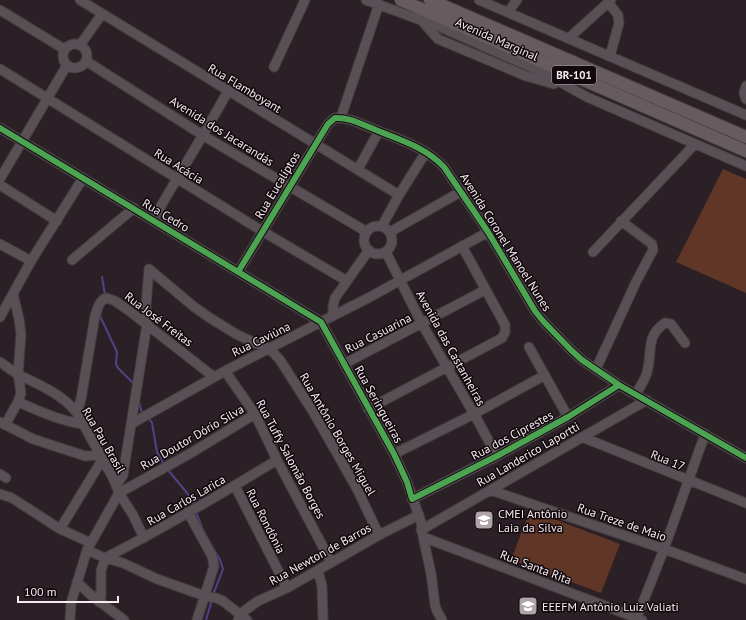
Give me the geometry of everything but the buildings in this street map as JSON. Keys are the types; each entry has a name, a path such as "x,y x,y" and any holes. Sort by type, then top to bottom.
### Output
{"main road":[{"name":"BR-101","path":"401,0 746,151"},
{"name":"BR-101","path":"430,0 746,136"}],"street":[{"name":"Rua Flamboyant","path":"80,0 399,195"},
{"path":"274,67 305,0"},
{"name":"Avenida Marginal","path":"366,0 421,20 542,72 587,97 746,166"},
{"path":"508,12 517,0"},
{"path":"482,1 496,3 508,12 746,115"},
{"path":"569,38 610,1 618,15 619,23 610,56"},
{"path":"341,118 379,4"},
{"path":"0,10 64,49"},
{"path":"80,45 102,14"},
{"path":"70,44 80,45 87,52 86,61 79,68 71,68 67,66 63,58 64,49 70,44"},
{"name":"Avenida dos Jacarandás","path":"86,61 204,136 367,232"},
{"path":"0,179 67,66"},
{"name":"Rua Acácia","path":"0,69 262,231 347,281"},
{"path":"746,86 744,93 746,100"},
{"path":"153,220 177,178 204,136 228,91"},
{"name":"Avenida Coronel Manoel Nunes","path":"341,118 404,140 436,158 444,166 462,191 524,294 539,316 571,350 582,360 619,385 746,458"},
{"name":"Rua Eucalíptos","path":"238,272 331,120 341,118"},
{"name":"Rua Cedro","path":"0,128 320,322"},
{"path":"358,169 379,132"},
{"path":"593,252 695,144"},
{"path":"426,152 399,195 386,229 392,240 391,245 386,252 377,254 368,250 364,241 367,232 374,227 386,229 462,191"},
{"path":"0,317 3,305 13,294 31,261 83,178"},
{"path":"0,186 57,221"},
{"path":"72,260 134,208"},
{"path":"596,369 636,282 653,250 652,244 621,221"},
{"name":"Rua Caviúna","path":"131,424 225,371 370,297 488,232"},
{"path":"0,244 31,261"},
{"path":"368,409 446,366 502,338 506,332 505,325 462,246"},
{"path":"333,315 335,298 368,250"},
{"name":"Avenida das Castanheiras","path":"386,252 422,324 497,456"},
{"path":"70,620 70,609 89,546 118,489 123,475 148,324 146,306 149,269 193,306 210,318 236,334 270,348"},
{"name":"Rua Casuarina","path":"344,364 485,290"},
{"path":"13,294 19,319 20,334 18,374 21,393 18,402 3,424 33,439 71,452 101,457 60,529"},
{"name":"Rua José Freitas","path":"77,413 82,399 97,308 103,299 106,298 148,324 214,377"},
{"name":"Rua Seringueiras","path":"320,322 394,454 407,482 421,522 422,534 431,573 435,605 442,620"},
{"path":"636,394 646,376 649,347 659,327 665,323 671,324 685,343"},
{"path":"529,347 568,417"},
{"name":"Rua Antônio Borges Miguel","path":"270,348 288,371 316,417 357,489 379,535"},
{"name":"Rua Pau Brasil","path":"0,362 18,374 40,384 65,400 77,413 144,538"},
{"name":"Rua Tuffy Salomão Borges","path":"225,371 255,414 277,460 331,562"},
{"path":"394,454 474,414 545,375"},
{"name":"Rua dos Ciprestes","path":"412,499 497,456 568,417 619,385"},
{"name":"Rua Landerico Laportti","path":"422,534 490,490 646,400"},
{"path":"18,402 42,413 71,423 83,424"},
{"name":"Rua Doutor Dório Silva","path":"118,489 191,453 255,414"},
{"path":"638,619 705,434"},
{"name":"Rua 17","path":"582,437 746,503"},
{"name":"Rua Carlos Larica","path":"105,558 218,497 277,460"},
{"name":"Rua Rondônia","path":"235,486 287,588"},
{"name":"Rua Treze de Maio","path":"490,490 664,549 746,579"},
{"path":"0,494 12,498 89,546 105,558 123,563 157,579 222,601 242,618"},
{"path":"188,512 213,560 210,597 197,620"},
{"name":"Rua Newton de Barros","path":"242,618 258,601 287,588 379,535 419,515"},
{"name":"Rua Santa Rita","path":"422,534 638,619"},
{"path":"99,602 101,571 105,558"},
{"path":"318,571 322,586 322,620"},
{"path":"77,582 99,602 124,620"}],"shaded area":[{"path":"723,169 746,179 746,293 676,262"},
{"path":"530,510 620,544 601,593 511,560"}],"waterway":[{"path":"102,277 105,295"},
{"path":"103,305 100,316 117,352 116,364 134,386"},
{"path":"139,401 141,410 144,414"},
{"path":"148,417 152,423 157,452 164,465"},
{"path":"168,470 194,504"},
{"path":"196,512 204,532 220,560 223,569 213,595"},
{"path":"206,620 212,600"}],"cycle path":[{"path":"238,272 328,124 335,118 356,122 420,149 429,154 444,167 488,232 535,311 582,360 619,385 746,458"},
{"path":"0,128 321,322 394,454 407,482 412,499 497,456 568,417 619,385"}],"place":[{"name":"CMEI Antônio Laia da Silva","path":"484,520"},
{"name":"EEEFM Antônio Luiz Valiati","path":"528,606"}]}
